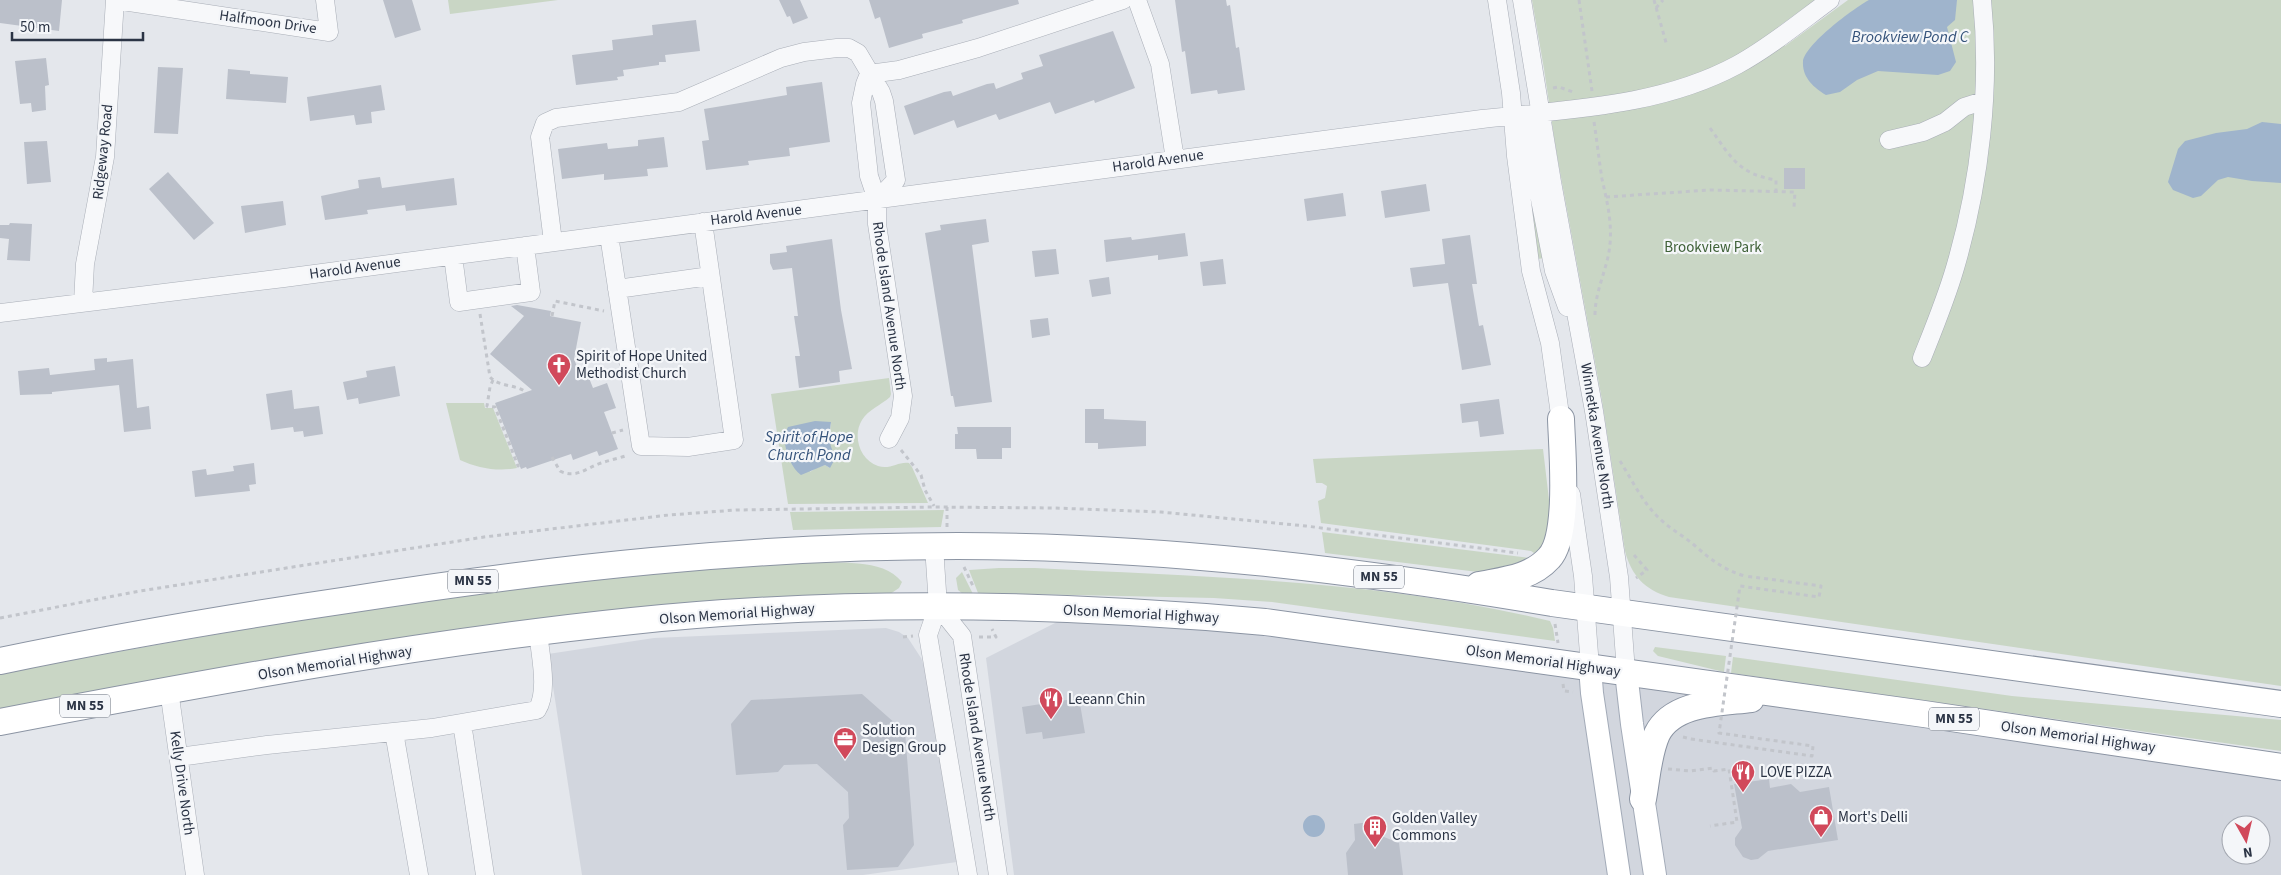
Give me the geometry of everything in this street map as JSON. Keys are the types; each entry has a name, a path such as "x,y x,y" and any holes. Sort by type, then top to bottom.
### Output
{"highway":[{"path":"1462,588 1521,576 1541,565 1553,552 1562,520 1561,419"},
{"name":"MN 55","path":"0,661 276,611 532,573 726,554 934,546 1016,547 1170,554 1264,563 1462,588 2281,704"},
{"name":"Olson Memorial Highway","path":"0,722 169,690 538,632 634,621 752,612 938,606 1167,613 1255,621 1626,672 2281,767"},
{"path":"1643,799 1652,749 1664,722 1696,707 1784,695"}],"main road":[{"path":"1590,667 1592,694 1619,875"},
{"name":"Winnetka Avenue North","path":"1626,672 1630,715 1655,875"},
{"path":"1604,875 1600,846 1609,809"}],"street":[{"name":"Halfmoon Drive","path":"115,0 330,32 325,0"},
{"name":"Ridgeway Road","path":"83,302 85,264 105,157 115,0"},
{"path":"870,74 899,70 978,48 1123,0"},
{"path":"1137,0 1160,64 1175,159"},
{"path":"1497,0 1511,94 1531,271 1550,343 1561,419 1586,607 1590,667"},
{"name":"Winnetka Avenue North","path":"1522,0 1540,112 1594,411 1619,577 1626,672"},
{"name":"Harold Avenue","path":"0,313 452,256 1540,112 1596,99 1623,102 1664,93 1713,77 1738,65 1772,43 1830,0"},
{"path":"1922,358 1944,302 1965,226 1979,149 1983,101 1984,0"},
{"path":"553,242 540,134 545,123 572,115 679,102 781,58 804,52 849,48 858,53 881,92 896,180 877,200"},
{"name":"Rhode Island Avenue North","path":"870,74 865,84 861,103 869,176 877,200 877,224 902,396 900,418 889,439"},
{"path":"1889,140 1922,132 1946,122 1964,107 1983,101"},
{"path":"1513,115 1522,119 1526,128 1554,271 1563,298 1580,334"},
{"path":"609,235 640,446 688,447 734,440 702,222"},
{"path":"452,256 459,302 531,292 525,246"},
{"path":"617,289 710,276"},
{"name":"Rhode Island Avenue North","path":"934,546 938,606 928,635 968,875"},
{"name":"Rhode Island Avenue North","path":"938,606 962,636 998,875"},
{"path":"179,758 268,745 462,723 537,710 542,703 544,692 538,632"},
{"name":"Kelly Drive North","path":"169,690 195,875"},
{"path":"462,723 484,875"},
{"path":"394,732 419,875"}],"path":[{"path":"1579,0 1592,93 1596,99 1606,197 1611,221 1610,246 1595,303 1596,323"},
{"path":"1654,0 1667,46"},
{"path":"1655,8 1663,0"},
{"path":"1710,128 1736,164 1761,178 1776,180 1776,192"},
{"path":"1606,197 1710,190 1794,192 1794,206"},
{"path":"478,299 488,371 493,380 515,386 526,392"},
{"path":"552,316 555,301 606,313"},
{"path":"493,380 487,406 495,406 519,465"},
{"path":"623,426 624,431"},
{"path":"889,439 912,462 921,475 925,490 934,507"},
{"path":"552,457 560,472 571,475 580,473 600,463 628,456 627,448"},
{"path":"1619,460 1645,500 1661,520 1692,542 1710,559 1732,572 1745,576 1821,586 1819,597 1740,586 1719,733 1813,746 1812,756 1691,739"},
{"path":"1663,766 1666,769 1681,771 1713,768 1714,771 1729,769 1737,822 1710,826"}],"shaded area":[{"path":"1059,621 1221,630 1497,666 2281,780 2281,875 1014,875 986,658"},
{"path":"886,628 899,632 908,638 921,658 932,686 957,862 863,875 582,875 548,654 654,638"}],"green space":[{"path":"448,0 558,0 450,14"},
{"name":"Brookview Park","path":"1532,0 1815,0 1778,27 1785,46 1848,0 2281,0 2281,686 1669,597 1646,586 1635,574 1625,551 1602,400 1556,150"},
{"path":"1522,158 1544,258 1538,259"},
{"path":"889,378 890,397 868,413 862,420 858,433 859,447 866,459 878,466 886,467 909,463 928,503 788,504 771,394","holes":["831,422 829,438 830,468 825,465 810,472"]},
{"path":"446,403 484,403 485,408 493,408 517,468 502,470 473,465 460,460"},
{"path":"1543,449 1552,525 1540,552 1534,553 1531,551 1321,523 1318,501 1325,498 1327,486 1322,483 1316,483 1313,459"},
{"path":"944,510 941,527 793,530 790,512"},
{"path":"1322,532 1529,558 1494,574 1325,553"},
{"path":"807,562 871,565 893,574 902,582 899,588 890,594 0,710 0,673 228,632 534,585 635,573"},
{"path":"1035,568 1229,578 1358,589 1423,597 1487,607 1550,621 1555,641 1272,602 1214,598 978,593 969,570"},
{"path":"962,572 973,594 963,594 958,590 956,578"},
{"path":"1655,647 1726,656 1724,672 1658,656 1653,651"},
{"path":"1733,657 2012,696 2281,720 2281,751 1731,673"}],"water":[{"name":"Brookview Pond C","path":"1869,0 1957,0 1955,20 1947,27 1956,62 1950,71 1938,75 1878,71 1857,80 1840,92 1826,95 1817,89 1804,72 1803,62 1806,55 1820,37"},
{"path":"2262,122 2281,124 2281,183 2228,177 2218,180 2201,196 2193,198 2173,190 2168,182 2178,149 2185,141 2216,133 2247,129"},
{"name":"Spirit of Hope Church Pond","path":"815,421 831,422 830,440 836,457 830,468 825,465 801,475 793,466 787,453 785,446 786,433 788,427"},
{"path":"1314,815 1322,818 1325,826 1322,834 1314,837 1306,834 1303,826 1306,818"}],"building":[{"path":"0,0 62,0 59,31 0,23"},
{"path":"383,0 412,0 421,30 395,38"},
{"path":"779,0 800,0 808,18 793,24 790,16 787,17"},
{"path":"869,0 1018,0 1019,4 962,20 963,23 922,34 923,38 889,48 880,17 875,19"},
{"path":"1175,0 1226,0 1227,6 1230,5 1236,48 1239,47 1245,90 1218,94 1217,90 1191,94 1185,51 1182,52"},
{"path":"696,20 700,51 665,55 666,62 659,62 659,65 623,70 624,76 617,77 618,80 576,85 572,55 613,50 612,40 653,35 652,25"},
{"path":"1113,31 1135,88 1095,103 1094,100 1055,114 1050,102 999,120 996,114 957,128 954,120 914,135 904,106 944,92 951,91 953,96 987,84 994,83 996,89 1023,79 1021,73 1043,66 1039,55"},
{"path":"46,58 49,85 45,86 46,110 32,112 31,103 20,104 15,61"},
{"path":"158,67 183,68 178,134 154,133"},
{"path":"228,69 250,71 250,74 288,77 286,103 226,99"},
{"path":"822,82 830,142 789,148 790,156 748,161 749,165 706,170 702,141 709,140 704,109 787,95 786,87"},
{"path":"381,85 385,110 371,112 372,123 356,125 354,115 310,121 307,97"},
{"path":"664,137 668,167 647,169 648,176 604,180 604,174 562,179 558,149 607,143 608,149 638,146 638,140"},
{"path":"47,141 51,182 27,184 24,142"},
{"path":"1784,168 1805,168 1805,189 1784,189"},
{"path":"168,172 214,223 194,240 149,189"},
{"path":"380,177 382,188 454,178 457,205 406,211 405,205 367,210 368,214 325,220 321,196 359,188 358,180"},
{"path":"1426,184 1430,211 1385,218 1381,191"},
{"path":"1343,193 1346,216 1307,221 1304,199"},
{"path":"283,201 286,225 245,233 241,206"},
{"path":"986,219 989,242 972,245 992,402 955,407 953,396 951,396 925,233 941,230 940,225"},
{"path":"10,223 32,224 30,261 7,260 9,239 0,238 0,225 9,225"},
{"path":"1185,233 1188,256 1158,260 1158,255 1106,262 1104,240 1131,237 1132,240"},
{"path":"1470,235 1477,284 1472,284 1479,326 1483,325 1491,365 1462,370 1448,283 1413,287 1410,268 1445,264 1442,239"},
{"path":"832,239 841,310 852,369 839,371 840,382 799,388 795,356 800,356 794,316 798,316 792,268 773,270 770,263 770,254 787,252 786,246"},
{"path":"1056,249 1059,274 1035,277 1032,251"},
{"path":"1223,259 1226,284 1203,286 1200,262"},
{"path":"1109,277 1111,294 1092,297 1089,280"},
{"name":"Spirit of Hope United Methodist Church","path":"517,305 551,311 550,316 581,322 574,359 581,377 589,378 593,388 607,383 616,408 604,412 618,449 599,456 597,451 573,460 571,454 527,469 526,467 521,469 495,403 532,390 490,354 524,316 511,306"},
{"path":"1048,318 1050,335 1032,338 1030,320"},
{"path":"107,358 107,362 133,359 137,408 149,406 151,429 124,432 119,385 52,392 52,394 20,395 18,371 49,368 50,375 95,370 94,359"},
{"path":"395,366 400,396 359,404 358,398 347,400 343,382 367,377 366,371"},
{"path":"292,390 294,409 319,406 323,434 304,437 303,431 294,432 293,427 271,430 266,394"},
{"path":"1499,399 1504,434 1480,437 1478,421 1462,423 1460,404"},
{"path":"1085,409 1104,409 1104,419 1146,421 1146,446 1098,449 1098,443 1085,443"},
{"path":"957,427 1011,427 1011,448 1002,448 1002,459 977,459 976,449 955,449 955,434 958,434"},
{"path":"254,463 256,484 249,485 250,491 195,497 192,471 206,469 207,475 234,471 233,466"},
{"path":"862,694 905,732 914,845 898,867 847,870 843,825 849,818 848,792 817,764 784,765 778,772 736,775 731,724 751,700"},
{"path":"1079,698 1085,733 1043,739 1042,732 1026,734 1022,707"},
{"path":"1769,779 1770,788 1791,784 1800,792 1829,787 1838,840 1768,851 1758,859 1751,860 1743,857 1735,845 1735,838 1742,828 1734,784"},
{"name":"Golden Valley Commons","path":"1377,821 1379,835 1399,843 1403,875 1348,875 1346,853 1355,840 1354,824"}],"place":[{"name":"Spirit of Hope United Methodist Church","path":"559,386"},
{"name":"Leeann Chin","path":"1051,720"},
{"name":"Solution Design Group","path":"845,760"},
{"name":"LOVE PIZZA","path":"1743,793"},
{"name":"Mort's Delli","path":"1821,838"},
{"name":"Golden Valley Commons","path":"1375,848"}]}
